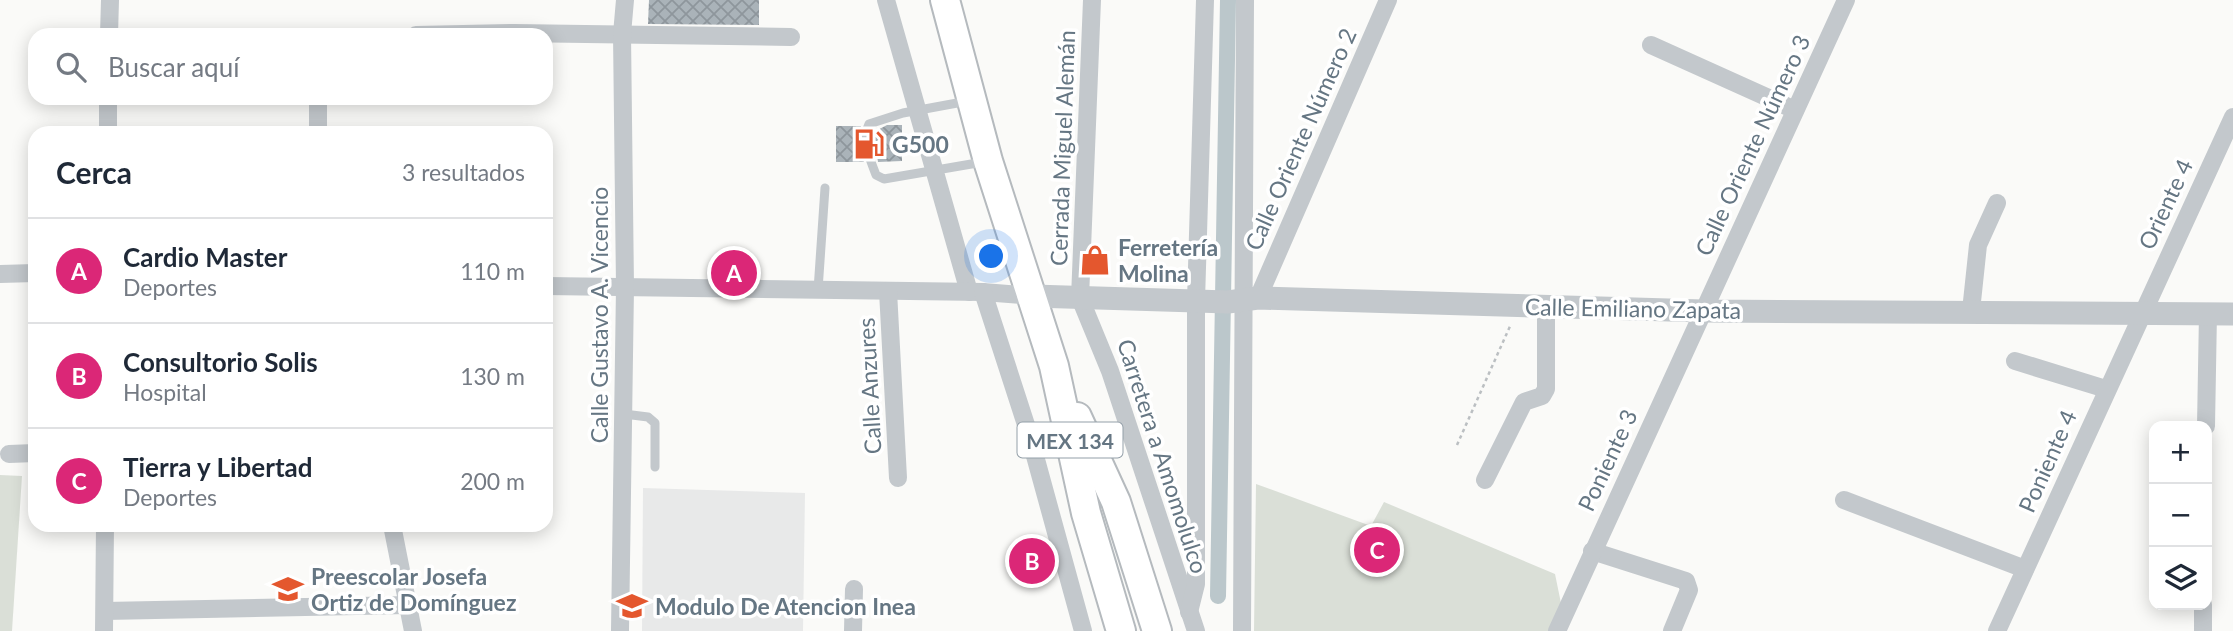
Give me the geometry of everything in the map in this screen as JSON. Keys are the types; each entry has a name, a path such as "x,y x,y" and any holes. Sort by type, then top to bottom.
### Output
{"main road":[{"name":"MEX 134","path":"945,0 988,162 1054,366 1086,513 1121,631"},
{"name":"MEX 134","path":"1054,366 1116,502 1157,631"}],"street":[{"path":"109,28 110,0"},
{"name":"Calle Gustavo A. Vicencio","path":"620,631 625,287 622,34 625,0"},
{"path":"886,0 935,171 976,292 1029,434 1083,631"},
{"name":"Cerrada Miguel Alemán","path":"1080,298 1092,0"},
{"path":"1206,0 1228,301 1242,631"},
{"path":"1189,612 1196,584 1228,301 1245,0"},
{"name":"Calle Oriente Número 2","path":"1228,301 1388,0"},
{"name":"Calle Oriente Número 3","path":"1703,311 1846,0"},
{"path":"553,34 790,37"},
{"path":"1651,45 1795,110"},
{"path":"108,105 108,126"},
{"path":"318,105 318,126"},
{"name":"Oriente 4","path":"2142,312 2233,117"},
{"path":"1971,310 1978,245 1997,203"},
{"path":"0,274 28,274"},
{"path":"553,286 976,292 1033,296"},
{"name":"Calle Anzures","path":"888,291 898,478"},
{"name":"Calle Emiliano Zapata","path":"1033,296 1703,311 1971,310 2233,314"},
{"name":"Carretera a Amomolulco","path":"1080,298 1110,371 1196,631"},
{"path":"1485,480 1524,402 1542,396 1546,389 1546,306"},
{"name":"Poniente 3","path":"1557,631 1703,311"},
{"name":"Poniente 4","path":"1997,631 2142,312"},
{"path":"2206,421 2208,313"},
{"path":"2015,361 2106,389"},
{"path":"9,454 28,453"},
{"path":"1844,500 2025,569"},
{"path":"104,631 105,532"},
{"path":"393,532 412,631"},
{"path":"1592,551 1686,581 1689,590 1672,631"},
{"path":"853,631 854,589"},
{"path":"104,611 408,605"},
{"path":"2203,610 2203,631"}],"lane":[{"path":"973,100 869,124 865,138 869,157 876,175 884,179 988,162"},
{"path":"818,290 825,188"},
{"path":"624,414 648,417 655,423 655,467"}],"path":[{"path":"1457,445 1519,306"}],"shaded area":[{"path":"0,475 22,476 12,631 0,631"},
{"path":"1256,484 1371,526 1384,502 1555,574 1563,613 1554,631 1254,631"},
{"path":"643,488 805,493 803,631 642,631"}],"building":[{"path":"649,0 759,0 759,25 648,24"},
{"path":"887,125 902,125 902,161 878,162 874,132"},
{"path":"836,126 861,126 859,143 864,162 836,162"}],"waterway":[{"path":"1218,596 1228,0"}],"place":[{"name":"G500","path":"869,144"},
{"name":"Ferretería Molina","path":"1095,260"},
{"name":"Cardio Master","path":"734,273"},
{"name":"Tierra y Libertad","path":"1377,550"},
{"name":"Consultorio Solis","path":"1032,561"},
{"name":"Preescolar Josefa Ortiz de Domínguez","path":"288,589"},
{"name":"Modulo De Atencion Inea","path":"632,606"}]}
